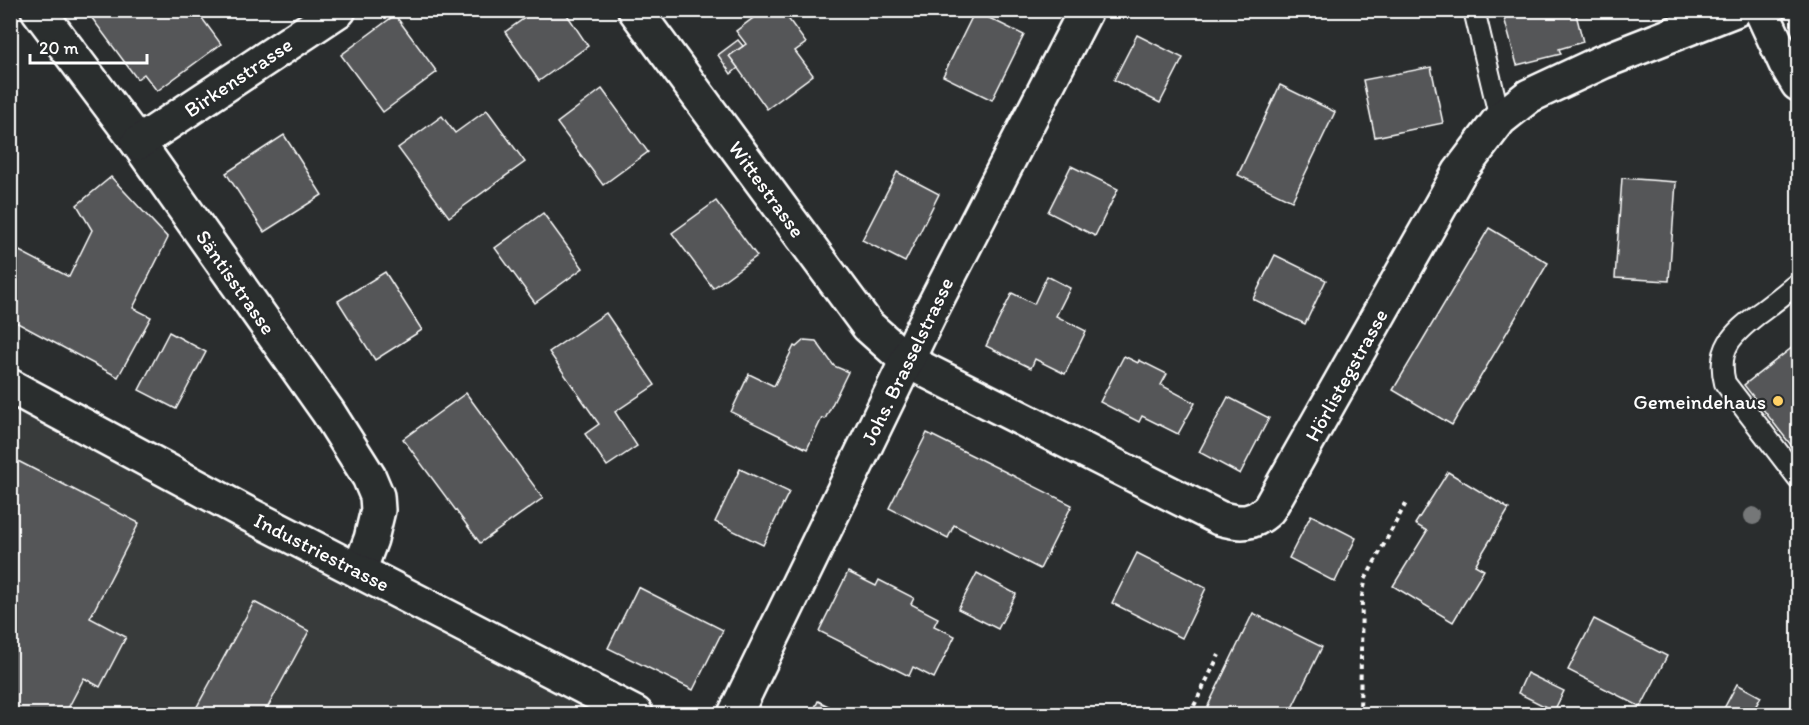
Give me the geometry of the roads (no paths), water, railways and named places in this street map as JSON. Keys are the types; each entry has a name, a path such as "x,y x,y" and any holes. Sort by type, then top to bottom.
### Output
{"street":[{"name":"Säntisstrasse","path":"38,10 138,143 328,412 369,477 377,496 378,510 374,529 359,571"},
{"name":"Birkenstrasse","path":"138,143 339,10"},
{"name":"Wittestrasse","path":"635,10 868,326 907,361"},
{"name":"Johs. Brasselstrasse","path":"735,714 907,361 1086,10"},
{"name":"Hörlistegstrasse","path":"907,361 1219,518 1250,523 1269,509 1459,173 1500,119 1529,96 1602,62 1735,10"},
{"path":"1761,10 1798,84"},
{"name":"Industriestrasse","path":"10,387 636,714"}],"lane":[{"path":"1474,10 1500,119"},
{"path":"1798,283 1734,333 1725,349 1721,368 1725,383 1798,478"}],"place":[{"name":"Gemeindehaus","path":"1778,401"}]}
